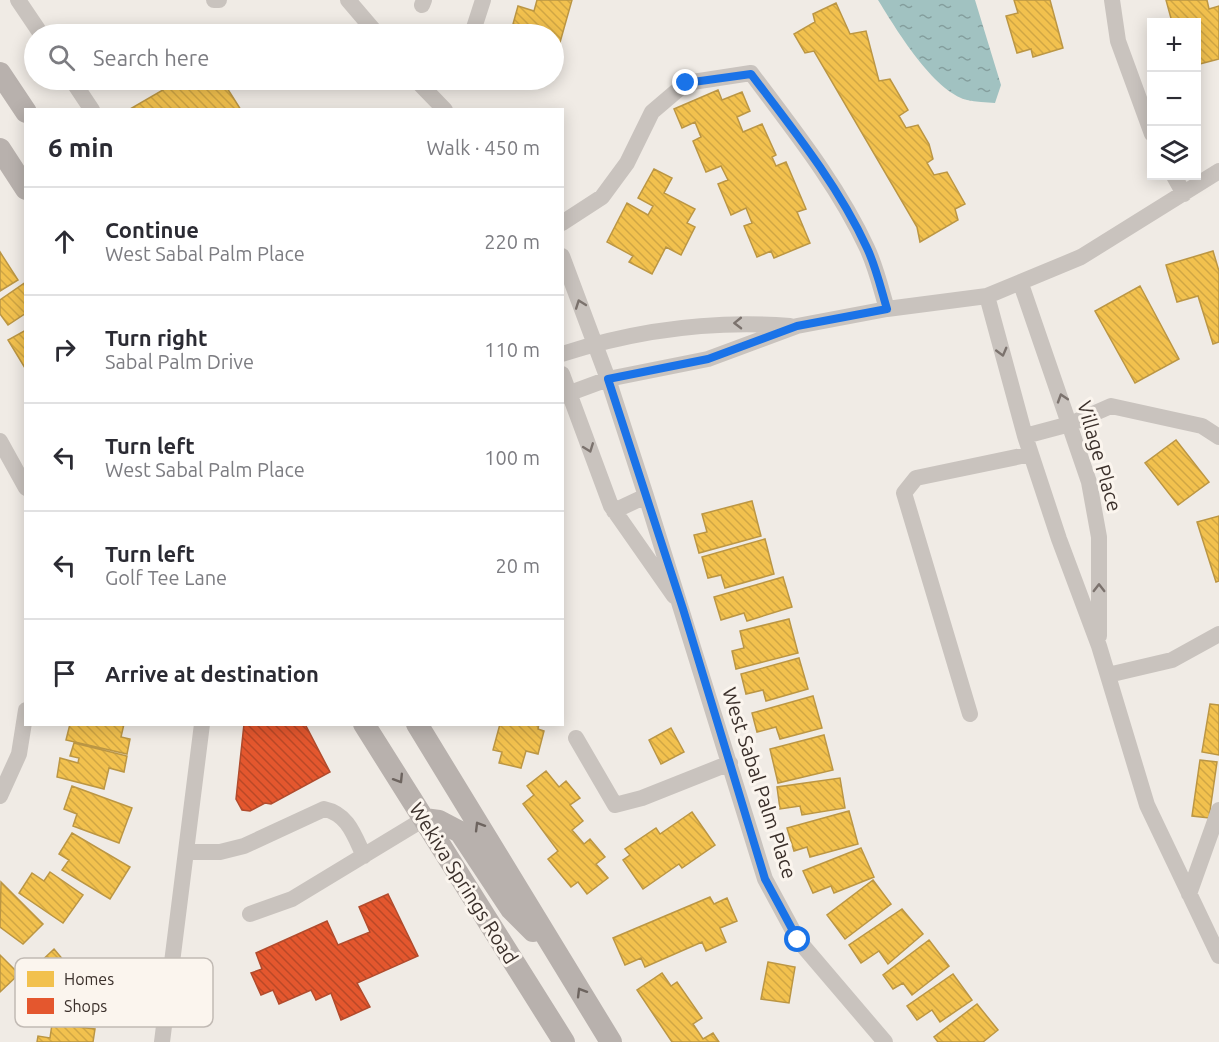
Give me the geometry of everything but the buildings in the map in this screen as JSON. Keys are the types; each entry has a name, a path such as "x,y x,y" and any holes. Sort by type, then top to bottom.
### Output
{"main road":[{"path":"0,73 24,109"},
{"path":"0,149 24,186"},
{"name":"Wekiva Springs Road","path":"365,726 564,1042"},
{"path":"418,726 611,1042"},
{"path":"424,819 439,822 460,832 511,909 561,960"}],"street":[{"path":"18,0 34,24"},
{"path":"214,0 219,0"},
{"path":"348,0 369,24"},
{"path":"475,24 483,0"},
{"path":"1112,0 1118,41 1149,126"},
{"path":"564,222 602,196 627,163 652,112 686,83 751,74 795,132 845,209 867,249 887,309"},
{"path":"79,90 91,108"},
{"path":"425,90 437,108"},
{"path":"426,90 443,108"},
{"path":"566,395 608,379 708,359 797,326 887,309 987,296 1021,284 1081,257 1219,171"},
{"path":"1176,180 1184,194"},
{"name":"West Sabal Palm Place","path":"564,261 608,379 683,609 765,879 798,940 885,1042"},
{"name":"Village Place","path":"1021,284 1089,482 1100,537 1099,646"},
{"name":"Village Place","path":"987,296 1025,436 1099,646 1147,805 1219,956"},
{"path":"564,353 595,343 669,328 740,322 797,326"},
{"name":"West Sabal Palm Place","path":"566,395 614,511 683,609"},
{"path":"1025,436 1070,424 1111,406 1193,423 1219,437"},
{"path":"0,441 24,484"},
{"path":"970,714 904,493 916,478 1031,454"},
{"path":"614,511 646,496"},
{"path":"1108,675 1172,660 1219,634"},
{"path":"0,796 19,754 24,723"},
{"path":"173,958 202,726"},
{"path":"576,738 615,805 642,798 730,763"},
{"path":"186,852 220,852 244,846 324,809 340,814 348,822 364,856"},
{"path":"1189,894 1219,810"},
{"path":"250,914 292,899 424,819"},
{"path":"162,1042 164,1027"}],"water":[{"path":"878,0 975,0 1001,85 995,103 967,100 941,85 916,58"}],"route":[{"path":"686,83 751,74 795,132 845,209 867,249 887,309 797,326 708,359 608,379 683,609 765,879 798,940"}]}
